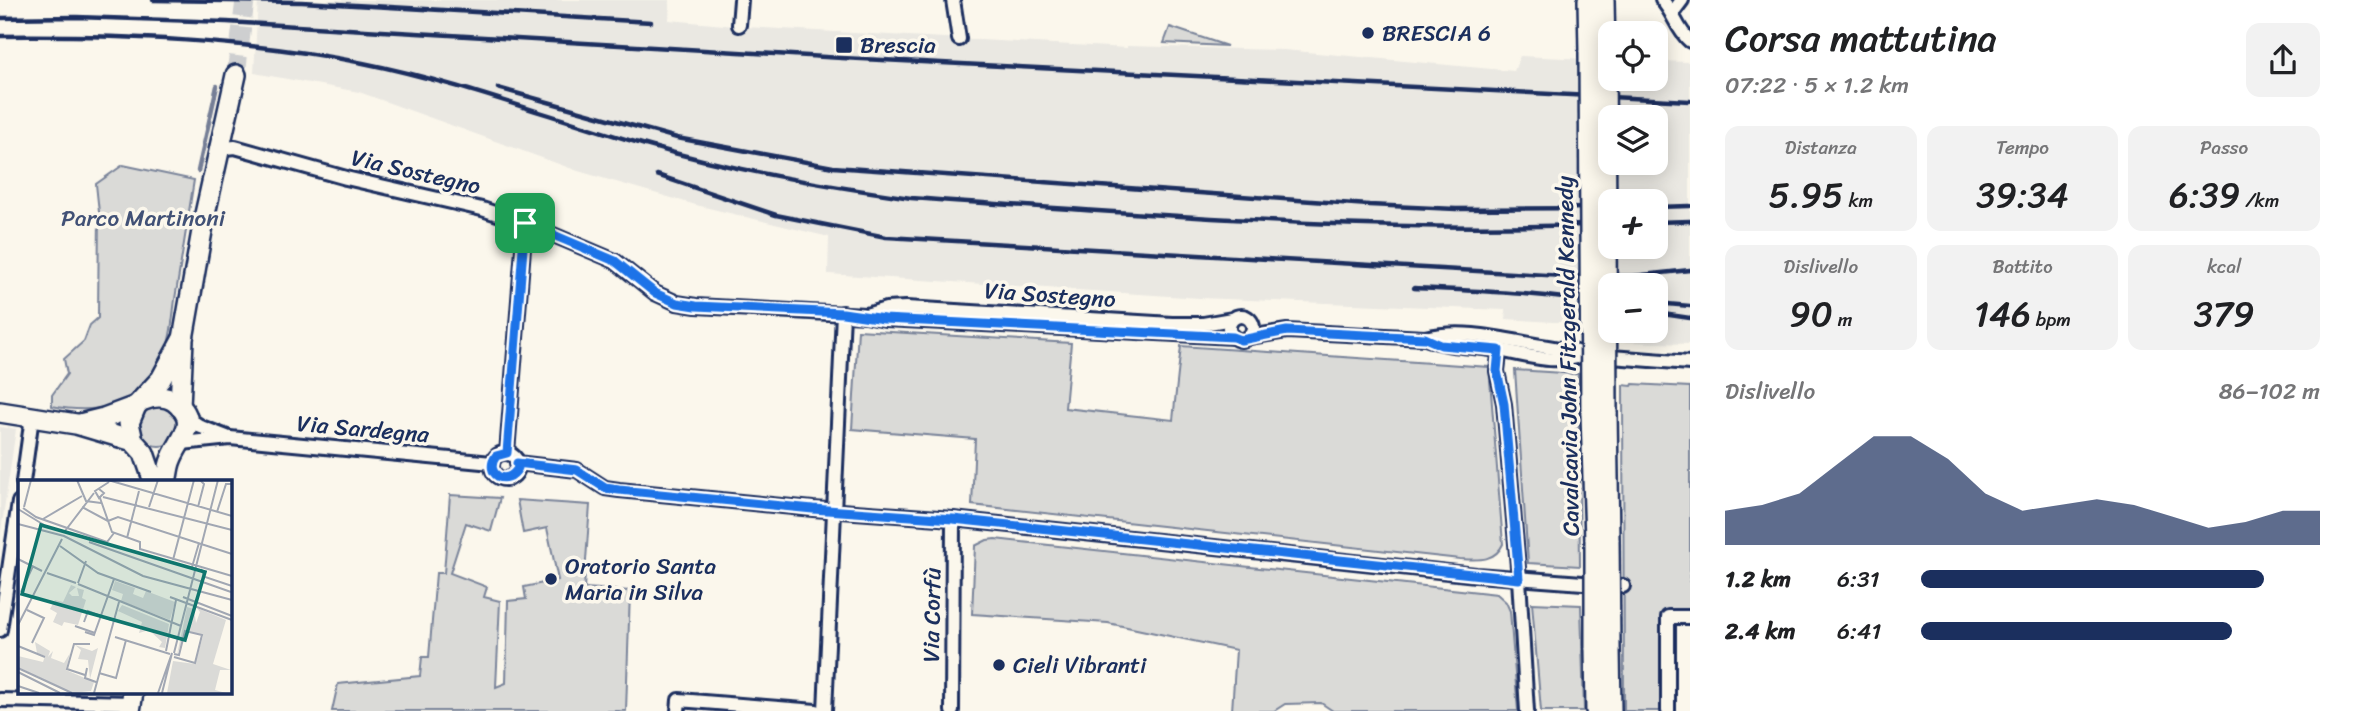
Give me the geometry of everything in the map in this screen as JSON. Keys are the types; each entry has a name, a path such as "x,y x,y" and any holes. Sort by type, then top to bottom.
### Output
{"street":[{"path":"739,24 741,0"},
{"path":"953,0 959,39"},
{"name":"Cavalcavia John Fitzgerald Kennedy","path":"1588,0 1603,648 1611,711"},
{"name":"Cavalcavia John Fitzgerald Kennedy","path":"1596,711 1603,648 1604,0"},
{"path":"1662,0 1673,12 1679,27 1690,41"},
{"path":"1673,12 1682,0"},
{"path":"166,480 170,461 187,426 183,412 183,339 236,75"},
{"path":"216,165 222,151 232,146 225,136 226,123"},
{"name":"Via Sostegno","path":"232,146 346,178 482,209 525,223 615,261 655,293 677,303 696,306 843,313 884,319 1233,337 1241,340 1287,331 1425,338 1441,345 1500,344 1550,360 1567,360 1585,355 1690,363"},
{"path":"507,453 525,223"},
{"name":"Via Sostegno","path":"866,315 906,307 1172,324 1203,324 1242,315 1252,322 1262,322 1287,331"},
{"path":"825,711 843,313"},
{"path":"1232,319 1228,326 1233,337"},
{"path":"1249,337 1253,330 1252,322"},
{"path":"153,480 128,423 140,403 161,379 183,339"},
{"path":"1500,344 1497,371 1504,404 1527,711"},
{"path":"76,425 163,397 183,412"},
{"path":"0,412 76,425 160,455 179,446"},
{"name":"Via Sardegna","path":"183,412 201,428 230,438 492,463 495,474 503,478 516,472 517,463 577,470 605,488 836,511 953,519 1519,579 1623,586"},
{"path":"23,480 32,417"},
{"name":"Via Sardegna","path":"179,446 230,438"},
{"path":"492,463 496,456 507,453 512,455 517,463"},
{"path":"0,630 18,509"},
{"name":"Via Corfù","path":"952,711 953,519"},
{"path":"1668,711 1668,617 1690,617"},
{"path":"0,700 132,702"},
{"path":"678,711 679,700 816,711"}],"shaded area":[{"path":"258,0 670,0 669,20 746,27 1127,48 1284,50 1514,71 1520,56 1598,59 1598,91 1668,91 1668,61 1690,62 1690,344 1656,343 1668,343 1668,273 1598,273 1598,322 1506,319 1505,310 1200,298 828,274 829,237 696,205 578,171 359,92 254,73"},
{"path":"0,427 16,429 0,538"}],"green space":[{"path":"1170,27 1227,46 1164,43"},
{"name":"Parco Martinoni","path":"123,165 194,180 166,351 147,383 121,402 89,409 52,406 52,395 67,374 64,359 84,341 90,325 98,318 99,212 96,184"},
{"path":"858,330 1071,343 1065,408 1173,420 1181,346 1489,367 1503,544 1491,557 1460,559 972,505 975,439 852,429"},
{"path":"1515,370 1578,374 1580,566 1528,563"},
{"path":"1623,385 1690,387 1690,612 1675,612 1676,711 1624,711"},
{"path":"159,406 167,407 173,412 178,418 178,434 173,440 167,445 159,446 151,445 145,440 140,434 139,426 140,418 145,412 151,407"},
{"path":"450,495 500,498 491,531 466,523 450,573 487,587 484,597 500,601 496,687 506,683 508,601 526,599 524,587 558,580 547,528 523,533 517,500 590,505 584,588 630,591 626,711 332,711 338,684 420,676 422,657 429,657 436,573 444,573"},
{"path":"995,539 1497,594 1506,602 1510,611 1518,711 1333,711 1321,703 1285,704 1274,711 1232,711 1236,650 1108,623 972,614 975,546"},
{"path":"1532,603 1581,605 1584,711 1541,711"}],"waterway":[{"path":"198,171 217,86"}],"tunnel":[{"path":"236,75 245,0"}],"railway":[{"path":"153,0 302,2 651,22"},
{"path":"0,18 76,17 227,22 842,58 1690,101"},
{"path":"0,36 182,40 273,49 363,63 434,80 708,162 911,198 1260,221 1435,226 1598,224"},
{"path":"498,88 677,138 833,167 1369,205 1456,209 1598,208"},
{"path":"657,175 776,215 886,237 1563,276 1633,276 1690,270"},
{"path":"1668,207 1690,206"},
{"path":"1668,222 1690,221"},
{"path":"1414,288 1537,295 1598,303"},
{"path":"1668,304 1690,306"},
{"path":"1668,315 1690,318"}],"place":[{"name":"BRESCIA 6","path":"1368,33"},
{"name":"Brescia","path":"844,45"},
{"name":"Oratorio Santa Maria in Silva","path":"551,579"},
{"name":"Cieli Vibranti","path":"999,665"}],"route":[{"path":"525,223 621,264 655,293 677,303 696,306 843,313 884,319 1233,337 1241,340 1287,331 1425,338 1441,345 1499,350 1497,371 1504,404 1519,579 953,519 836,511 619,490 605,488 577,470 517,463 516,472 508,478 499,477 493,470 492,463 496,456 507,453 525,223"}]}
